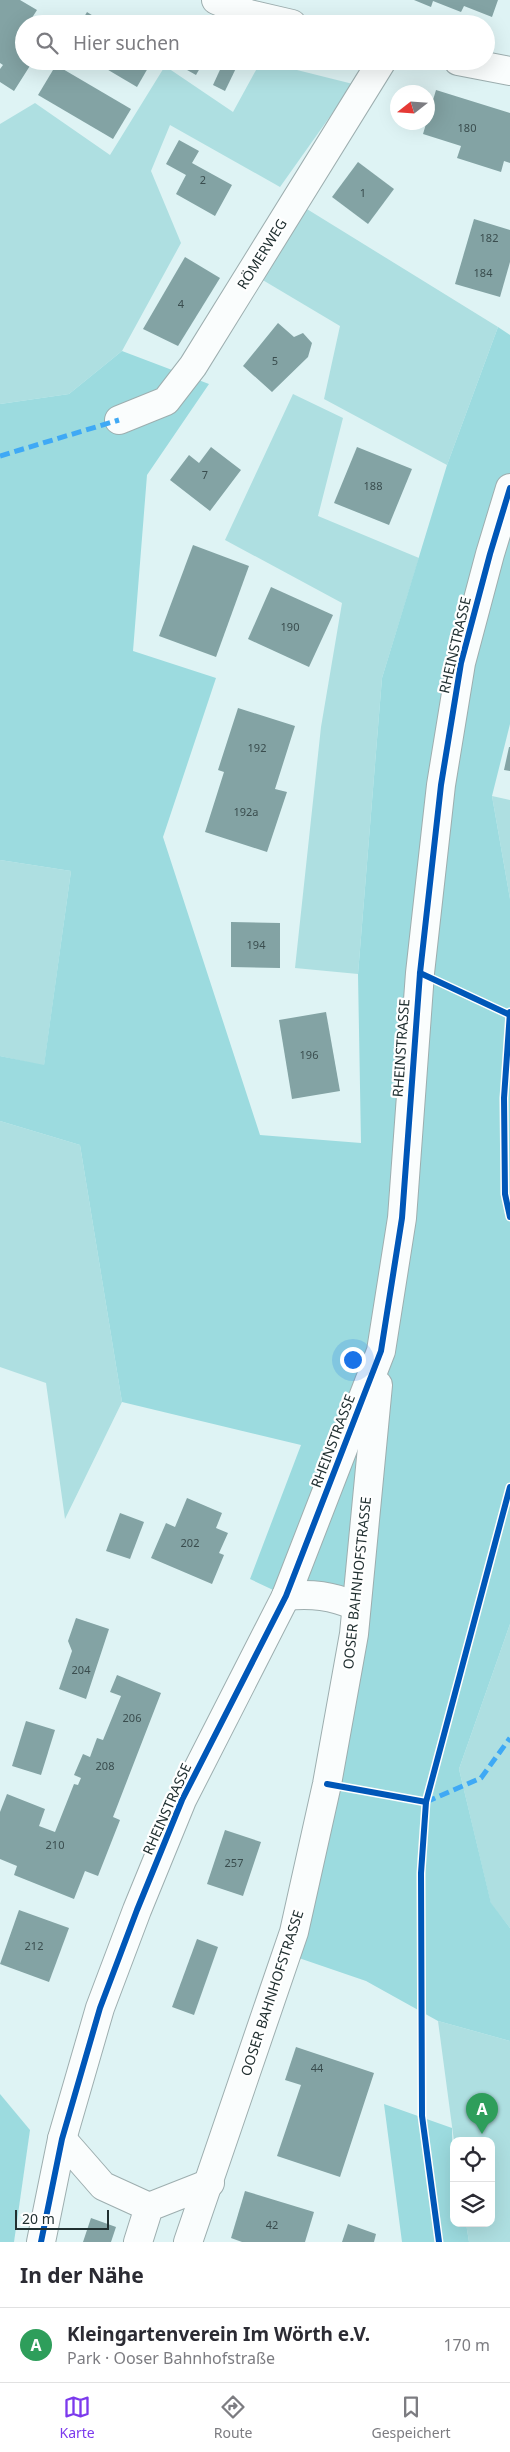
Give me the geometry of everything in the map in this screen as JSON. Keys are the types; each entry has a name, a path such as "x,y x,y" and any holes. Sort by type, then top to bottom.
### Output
{"street":[{"path":"216,0 252,7 271,15"},
{"path":"495,68 510,71"},
{"name":"RÖMERWEG","path":"119,420 166,401 193,366 376,70"},
{"name":"RHEINSTRASSE","path":"41,2242 62,2139 100,2008 182,1800 286,1596 381,1351 402,1218 420,974 440,785 461,663 510,488"},
{"name":"OOSER BAHNHOFSTRASSE","path":"188,2242 210,2183 294,1932 327,1784 354,1634 381,1351"},
{"path":"286,1596 310,1594 336,1597 356,1606"},
{"path":"62,2139 103,2186 149,2207 210,2183"},
{"path":"138,2242 149,2207"}],"path":[{"path":"504,1514 508,1507 508,1496"}],"shaded area":[{"path":"163,70 171,70 233,112 256,70 297,70 353,84 280,187 170,125 151,171 181,243 122,351 69,394 0,404 0,124 35,103 110,155"},
{"path":"302,206 498,327 447,465 324,399 340,326 261,279"},
{"path":"498,327 510,335 510,724 492,796 510,899 510,1624 459,1769 491,1903 510,1928 510,2041 438,2021 366,1981 293,1956 356,1606 286,1596 250,1579 301,1445 122,1402 80,1145 0,1121 0,1056 44,1065 71,871 0,860 0,404 69,394 122,351 209,384 147,475 133,651 216,678 163,837 260,1135 361,1143 358,974 382,678 447,465"},
{"path":"293,394 343,418 318,516 419,558 382,678 358,974 295,968 321,727 342,603 225,540"},
{"path":"492,796 510,800 510,899"},
{"path":"0,860 71,871 44,1066 0,1056"},
{"path":"0,1121 80,1145 122,1402 65,1519 46,1383 0,1367"},
{"path":"510,1624 510,1928 491,1904 459,1769"},
{"path":"438,2021 510,2041 510,2242 469,2242 467,2227 495,2227 495,2137 453,2137"},
{"path":"0,2094 30,2130 14,2242 0,2242"},
{"path":"384,2104 452,2128 452,2137 450,2137 450,2227 467,2227 469,2242 402,2242"}],"building":[{"path":"0,0 20,0 37,10 34,15 15,15 15,70 27,70 14,91 0,82 0,69 3,65 0,63"},
{"path":"414,0 498,0 493,15 487,15 464,6 461,12 433,1 431,7"},
{"path":"53,70 65,70 131,109 113,139 38,95"},
{"path":"108,70 147,70 137,87"},
{"path":"187,70 199,70 196,75"},
{"path":"220,70 235,70 225,91 213,85"},
{"path":"436,90 510,113 510,163 504,161 501,172 457,158 461,146 423,134 424,130 435,130"},
{"path":"179,140 199,151 192,163 232,185 215,216 176,194 186,175 166,164"},
{"path":"358,162 394,189 368,224 332,197"},
{"path":"474,219 510,230 510,262 500,297 455,284"},
{"path":"185,257 220,278 178,346 143,329"},
{"path":"278,323 294,337 303,333 312,343 308,357 272,392 243,366"},
{"path":"211,447 241,470 210,511 170,480 189,455 199,463"},
{"path":"357,447 412,469 389,525 334,503"},
{"path":"193,545 249,566 216,657 159,636"},
{"path":"271,587 333,615 309,667 248,639"},
{"path":"238,708 295,726 275,789 287,792 267,852 205,832 224,772 218,770"},
{"path":"510,747 510,771 504,770"},
{"path":"231,922 280,923 280,968 231,967"},
{"path":"326,1012 340,1091 292,1099 279,1020"},
{"path":"187,1498 222,1513 216,1528 228,1533 219,1553 224,1555 212,1584 151,1558 166,1523 175,1527"},
{"path":"120,1513 144,1522 130,1559 106,1551"},
{"path":"76,1618 109,1629 86,1699 59,1689 72,1651 68,1641"},
{"path":"117,1675 161,1693 113,1817 120,1820 98,1876 85,1871 74,1899 14,1875 17,1866 0,1859 0,1812 7,1794 45,1809 39,1826 55,1832 74,1784 78,1785 81,1778 74,1775 83,1754 90,1757 97,1738 103,1740 121,1696 110,1692"},
{"path":"26,1721 55,1730 41,1775 12,1766"},
{"path":"225,1830 261,1842 243,1896 207,1884"},
{"path":"19,1910 69,1928 49,1982 0,1964"},
{"path":"197,1939 218,1947 194,2015 172,2007"},
{"path":"296,2047 374,2073 340,2177 277,2156 301,2085 285,2080"},
{"path":"245,2191 314,2212 305,2242 242,2242 231,2238"},
{"path":"91,2218 116,2227 111,2242 83,2242"},
{"path":"348,2224 376,2234 374,2242 342,2242"}],"marked path":[{"path":"0,456 119,420"},
{"path":"426,1802 481,1778 510,1738"}],"cycle path":[{"path":"41,2242 62,2139 100,2008 137,1910 182,1800 286,1596 381,1351 402,1218 420,973 441,785 461,663 510,488"},
{"path":"420,973 508,1014"},
{"path":"510,1012 504,1098 505,1194 510,1217"},
{"path":"439,2242 422,2116 421,1873 426,1802 510,1487"},
{"path":"327,1784 426,1802"}],"place":[{"name":"Kleingartenverein Im Wörth e.V.","path":"482,2134"}]}
